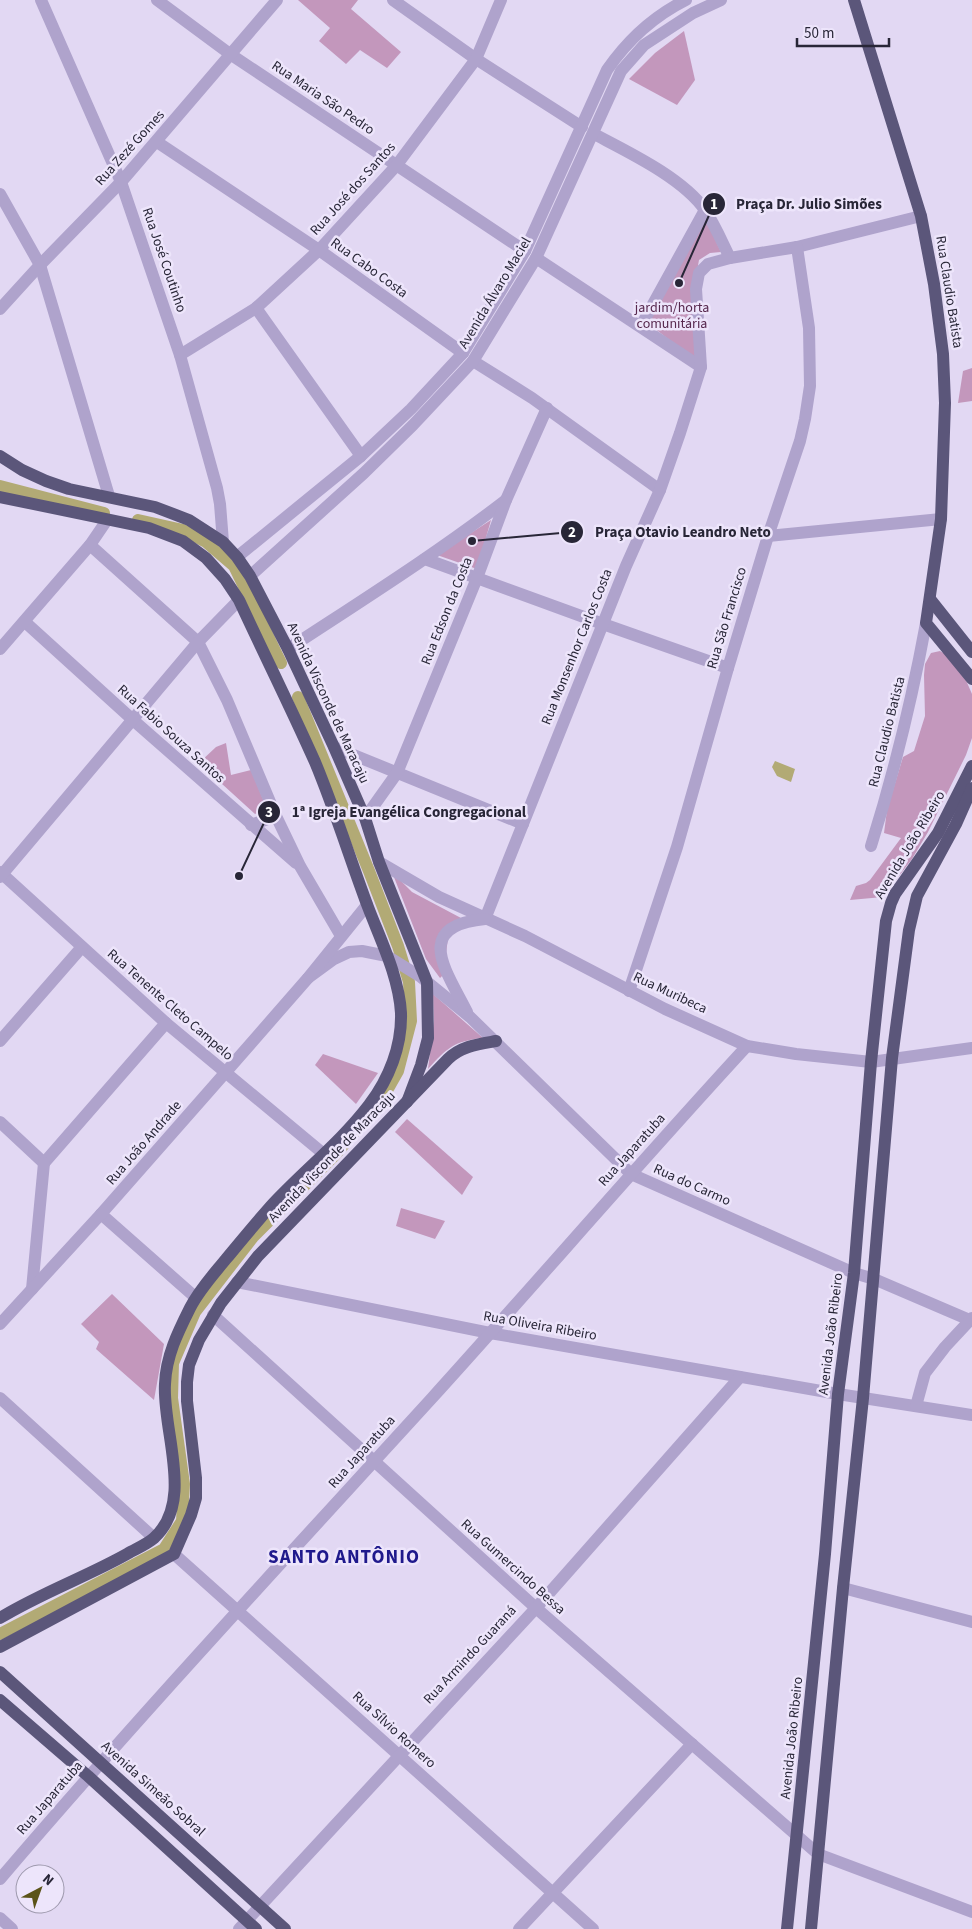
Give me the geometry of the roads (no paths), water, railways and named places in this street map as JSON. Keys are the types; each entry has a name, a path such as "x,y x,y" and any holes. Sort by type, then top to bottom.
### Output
{"main road":[{"name":"Rua Claudio Batista","path":"854,0 921,216 934,284 945,371 941,519 930,599"},
{"name":"Avenida Visconde de Maracaju","path":"0,456 13,465 46,481 69,489 109,496 173,513 202,527 223,542 238,557 288,649 334,747 365,818 379,862 424,980 428,1038 407,1102 282,1230 236,1282 213,1315 199,1340 189,1365 187,1382 187,1401 196,1478 196,1498 191,1515 174,1554"},
{"name":"Avenida Visconde de Maracaju","path":"0,496 149,528 183,541 206,558 225,579 238,600 327,792 367,904 392,959 401,1011 400,1030 394,1062 379,1091 368,1107 325,1155 272,1206 195,1297 176,1337 166,1372 164,1398 174,1468 175,1498 164,1524 154,1538 97,1571 37,1598 0,1618"},
{"path":"930,599 926,623 972,679"},
{"path":"930,599 972,652"},
{"path":"277,682 299,674"},
{"name":"Avenida João Ribeiro","path":"787,1929 825,1554 838,1394 854,1273 871,1062 884,938 891,903 938,833 972,766"},
{"name":"Avenida João Ribeiro","path":"811,1929 863,1398 892,1058 912,912 922,884 942,850 972,788"},
{"path":"407,1102 452,1054 467,1047 496,1041"},
{"path":"0,1647 174,1554"},
{"name":"Avenida Simeão Sobral","path":"0,1672 284,1929"},
{"path":"0,1700 88,1776 247,1926"}],"street":[{"name":"Rua José Coutinho","path":"41,0 121,182 180,355 217,488 223,542"},
{"name":"Rua Maria São Pedro","path":"157,0 230,54 525,251"},
{"name":"Rua Zezé Gomes","path":"0,309 157,142 276,0"},
{"path":"393,0 476,59 582,127"},
{"name":"Rua José dos Santos","path":"180,355 256,308 319,250 396,166 476,59 501,0"},
{"name":"Avenida Álvaro Maciel","path":"250,576 364,473 413,425 468,357 516,291 536,258 594,134 607,70 628,42 657,19 686,0"},
{"name":"Avenida Álvaro Maciel","path":"238,557 362,456 468,357 504,283 525,251 582,127 621,71 644,45 686,17 721,0"},
{"path":"594,134 631,153 692,195 705,210 730,258"},
{"name":"Rua Cabo Costa","path":"157,142 319,250 468,357 547,408 660,490"},
{"path":"0,194 40,265 109,496"},
{"path":"641,326 705,210"},
{"name":"Rua Monsenhor Carlos Costa","path":"486,919 626,566 660,490 700,367 696,289 701,271 708,264 730,258 797,247 921,216"},
{"name":"Rua São Francisco","path":"629,991 677,847 728,668 768,536 800,441 810,386 809,328 797,247"},
{"path":"536,258 700,367"},
{"path":"504,283 516,291"},
{"path":"256,308 362,456"},
{"name":"Rua Edson da Costa","path":"365,818 397,773 477,578 506,500 547,408"},
{"path":"288,649 425,559 506,500"},
{"path":"768,536 941,519"},
{"path":"0,649 90,545 107,520"},
{"path":"90,545 198,642 227,700 276,816 300,866 341,936"},
{"path":"425,559 728,668"},
{"path":"1,874 198,642 238,600"},
{"name":"Rua Fabio Souza Santos","path":"25,622 251,825 300,866"},
{"name":"Rua Claudio Batista","path":"871,846 892,778 919,664 926,623"},
{"path":"334,747 523,824"},
{"path":"251,825 276,816"},
{"name":"Rua Muribeca","path":"379,862 421,888 525,936 629,991 747,1046 796,1054 871,1062 972,1048"},
{"name":"Rua Tenente Cleto Campelo","path":"1,874 166,1023 325,1155"},
{"name":"Rua João Andrade","path":"0,1324 102,1214 308,978 367,904"},
{"path":"470,1017 440,956 440,945 446,933 457,924 468,920 486,919"},
{"path":"0,1041 82,947"},
{"name":"Rua João Andrade","path":"308,978 334,959 349,952 362,951 392,959"},
{"name":"Rua do Carmo","path":"392,959 424,980 470,1017 630,1174 854,1273 874,1279 971,1319"},
{"path":"32,1289 44,1162 166,1023"},
{"name":"Rua Japaratuba","path":"0,1880 88,1776 490,1333 630,1174 747,1046"},
{"path":"0,1122 44,1162"},
{"path":"102,1214 195,1297"},
{"name":"Rua Oliveira Ribeiro","path":"236,1282 490,1333 863,1398"},
{"name":"Rua Gumercindo Bessa","path":"213,1315 536,1608 818,1854 972,1912"},
{"path":"916,1406 925,1373 971,1319"},
{"name":"Rua Armindo Guaraná","path":"247,1926 260,1907 398,1755 536,1608 740,1377"},
{"path":"0,1398 154,1538"},
{"path":"863,1398 972,1415"},
{"name":"Rua Sílvio Romero","path":"174,1554 593,1929"},
{"path":"843,1588 972,1622"},
{"path":"519,1929 692,1744"},
{"path":"0,1918 12,1929"}],"waterway":[{"path":"0,486 104,513"},
{"path":"138,520 183,530 206,542 234,566 281,663"},
{"path":"0,1634 164,1549 182,1521 184,1484 172,1398 173,1363 195,1312 253,1237 334,1156 381,1101 398,1071 411,1021 409,982 398,946 369,871 298,697"}],"place":[{"name":"Praça Dr. Julio Simões","path":"679,283"},
{"name":"Praça Otavio Leandro Neto","path":"472,541"},
{"name":"1ª Igreja Evangélica Congregacional","path":"239,876"}],"district":[{"name":"SANTO ANTÔNIO","path":"344,1557"}],"park label":[{"name":"jardim/horta comunitária","path":"672,316"}]}
